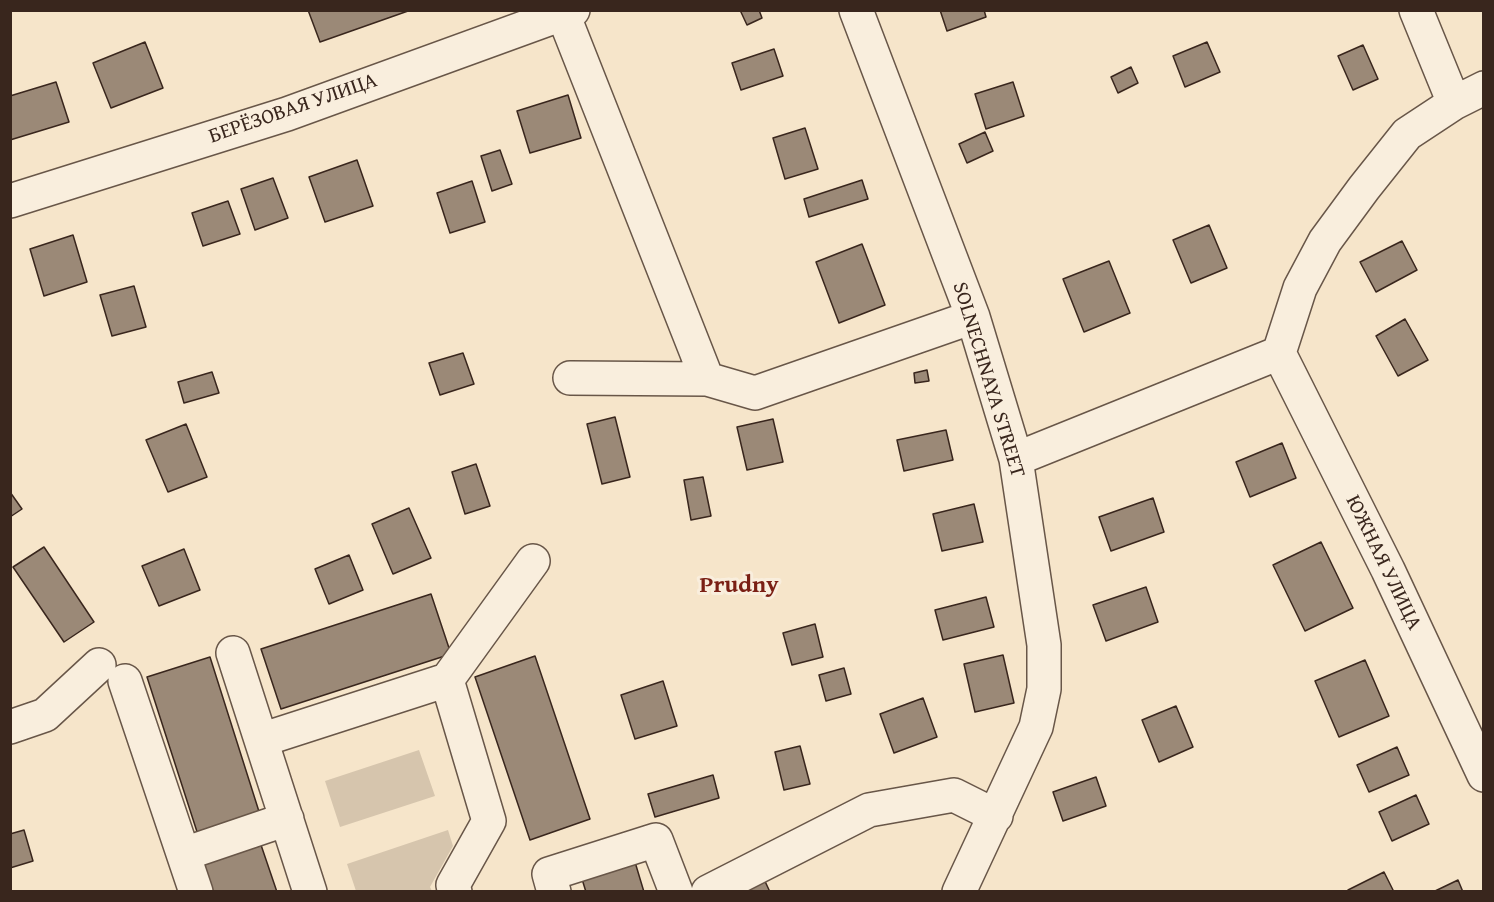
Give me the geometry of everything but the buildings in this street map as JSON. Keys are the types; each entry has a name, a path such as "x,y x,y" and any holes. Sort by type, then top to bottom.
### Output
{"street":[{"name":"SOLNECHNAYA STREET","path":"856,10 973,317 1016,459 1044,645 1044,689 1036,727 959,891"},
{"path":"1416,10 1454,103"},
{"path":"568,12 707,379"},
{"name":"БЕРЁЗОВАЯ УЛИЦА","path":"10,201 286,114 568,12"},
{"path":"1016,459 1279,353 1300,288 1324,241 1407,134 1454,103 1484,88"},
{"path":"570,378 707,379 755,393 973,317"},
{"name":"ЮЖНАЯ УЛИЦА","path":"1279,353 1388,570 1484,775"},
{"path":"261,740 447,680 533,561"},
{"path":"232,653 310,891"},
{"path":"10,727 45,715 112,673 184,854 196,891"},
{"path":"447,680 489,821 453,885 455,891"},
{"path":"708,891 868,810 954,795 996,816"},
{"path":"184,854 287,819"},
{"path":"554,891 549,874 656,840 676,891"}],"shaded area":[{"path":"419,750 435,796 340,827 325,781"},
{"path":"448,830 453,846 430,887 432,891 356,891 347,864"}],"district":[{"name":"Prudny","path":"739,586"}]}
